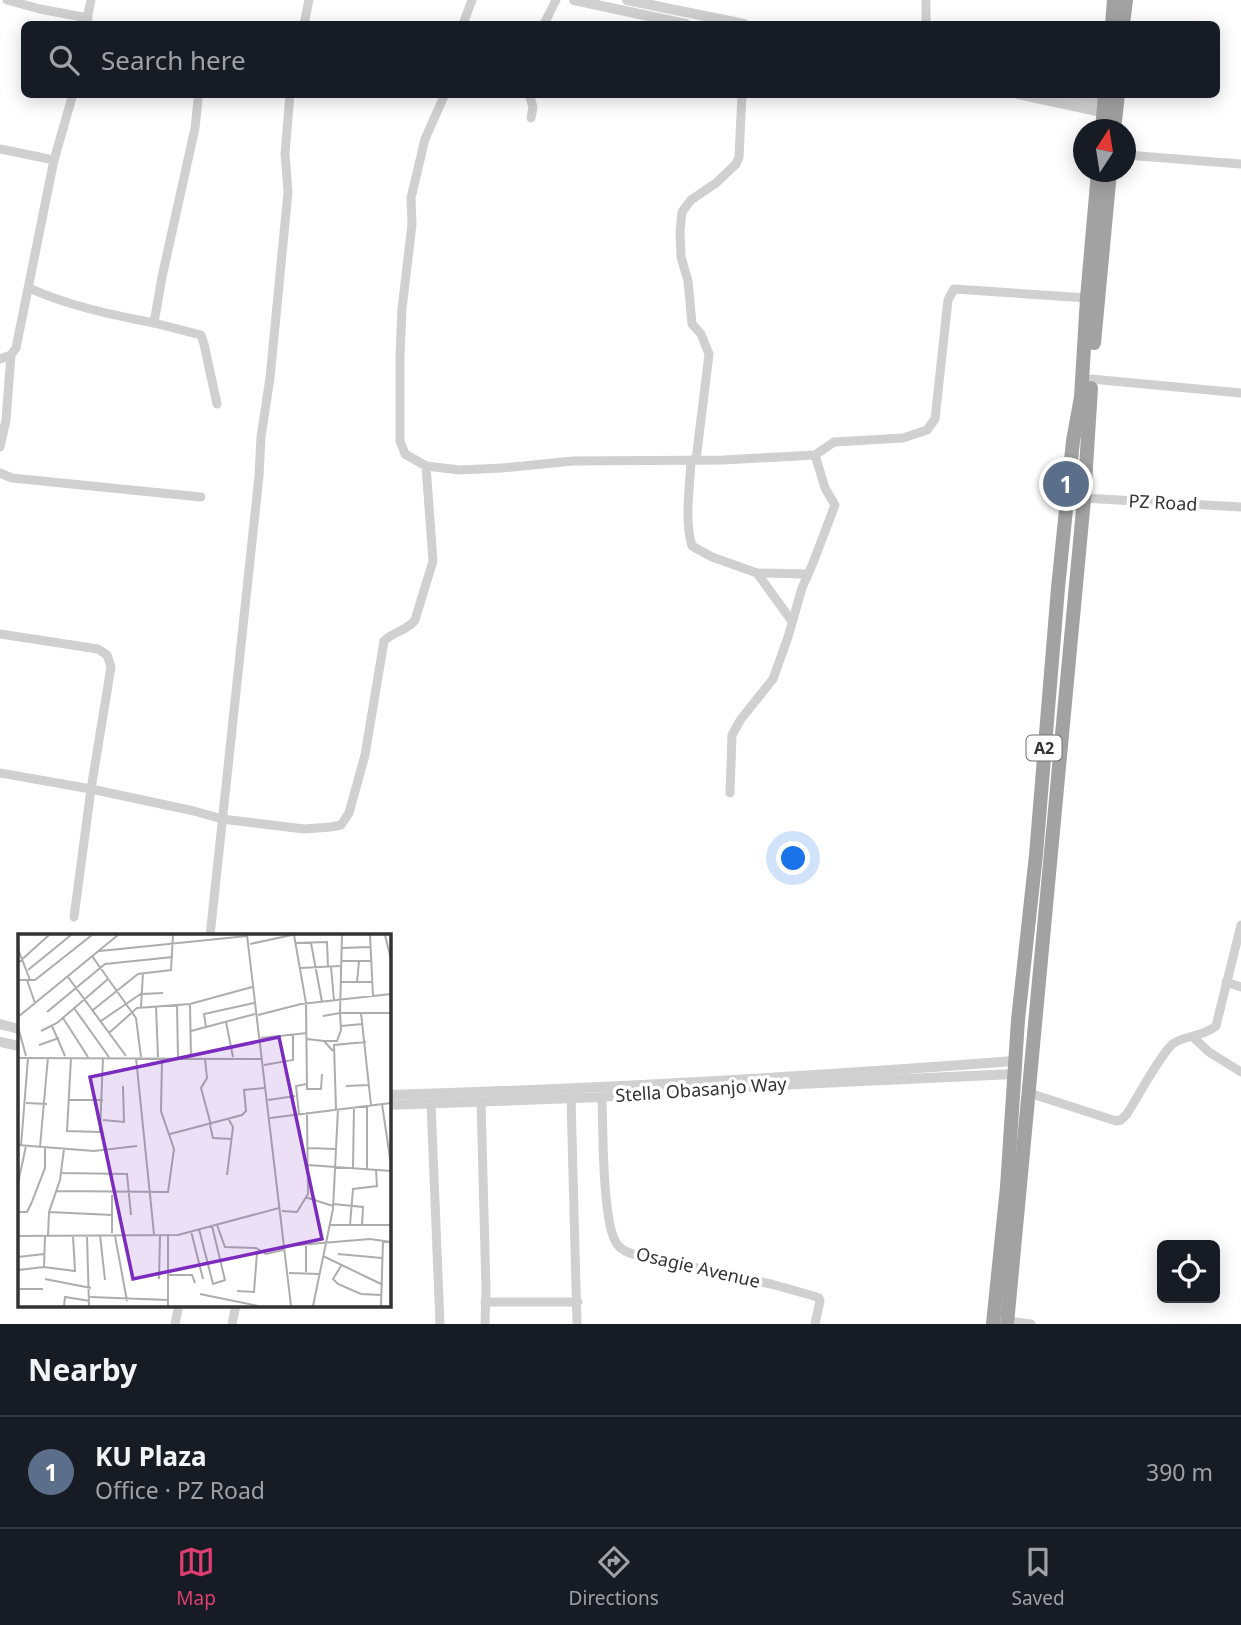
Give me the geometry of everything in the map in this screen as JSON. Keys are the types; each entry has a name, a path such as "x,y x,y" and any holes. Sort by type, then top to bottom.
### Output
{"highway":[{"path":"1112,21 1114,0"},
{"path":"1124,21 1126,0"},
{"name":"A2","path":"1003,1323 1014,1067 1036,855 1066,497 1081,397 1097,182"},
{"name":"A2","path":"1003,1323 1029,1093 1084,499 1091,379 1109,182"}],"street":[{"path":"7,0 87,21 91,0"},
{"path":"305,21 309,0"},
{"path":"464,21 472,0"},
{"path":"546,21 556,0"},
{"path":"574,0 672,21"},
{"path":"627,0 666,4 732,21"},
{"path":"926,0 926,21"},
{"path":"0,447 6,420 12,355 16,348 29,288 54,160 72,98"},
{"path":"210,934 288,192 285,153 290,98"},
{"path":"443,98 425,139 411,198 412,224 402,309 400,441 405,454 426,466 460,470 573,461 723,460 815,455 834,442 903,438 927,430 935,419 948,300 954,289 1087,298"},
{"path":"530,98 533,107 531,118"},
{"path":"742,98 739,157 736,164 716,183 691,200 682,212 681,257 688,281 692,324 701,334 709,354 694,460 689,534 692,546 712,557 757,573 808,574"},
{"path":"1038,98 1072,105 1111,108"},
{"path":"1077,98 1111,108"},
{"path":"155,323 162,276 195,128 198,100"},
{"path":"0,149 54,160"},
{"path":"1136,156 1241,164"},
{"path":"29,288 56,300 201,335 217,404"},
{"path":"0,359 12,355"},
{"path":"1091,379 1241,393"},
{"path":"730,793 732,735 741,719 773,679 802,588 835,505 825,488 815,455"},
{"path":"0,772 91,789 222,819 304,829 341,825 349,813 365,755 384,640 410,627 415,620 433,561 426,466"},
{"path":"0,472 12,478 201,497"},
{"name":"PZ Road","path":"1066,497 1241,507"},
{"path":"757,573 791,620"},
{"path":"0,634 88,646 107,655 111,667 74,917"},
{"path":"1029,1093 1116,1121 1121,1120 1171,1045 1186,1037 1210,1031 1216,1026 1241,925"},
{"path":"1226,982 1241,987"},
{"path":"0,1024 18,1029"},
{"path":"1193,1037 1209,1052 1241,1072"},
{"path":"0,1042 18,1046"},
{"path":"390,1095 527,1091 928,1068 1014,1067"},
{"name":"Stella Obasanjo Way","path":"390,1105 602,1097 1014,1067"},
{"name":"Osagie Avenue","path":"602,1097 608,1215 615,1241 620,1248 641,1256 814,1296 820,1301 816,1324"},
{"path":"571,1098 577,1324"},
{"path":"481,1101 485,1324"},
{"path":"431,1103 440,1324"},
{"path":"485,1302 578,1302"},
{"path":"175,1324 178,1306"},
{"path":"232,1324 236,1306"},
{"path":"1003,1323 1031,1324"}],"place":[{"name":"KU Plaza","path":"1066,484"}]}
